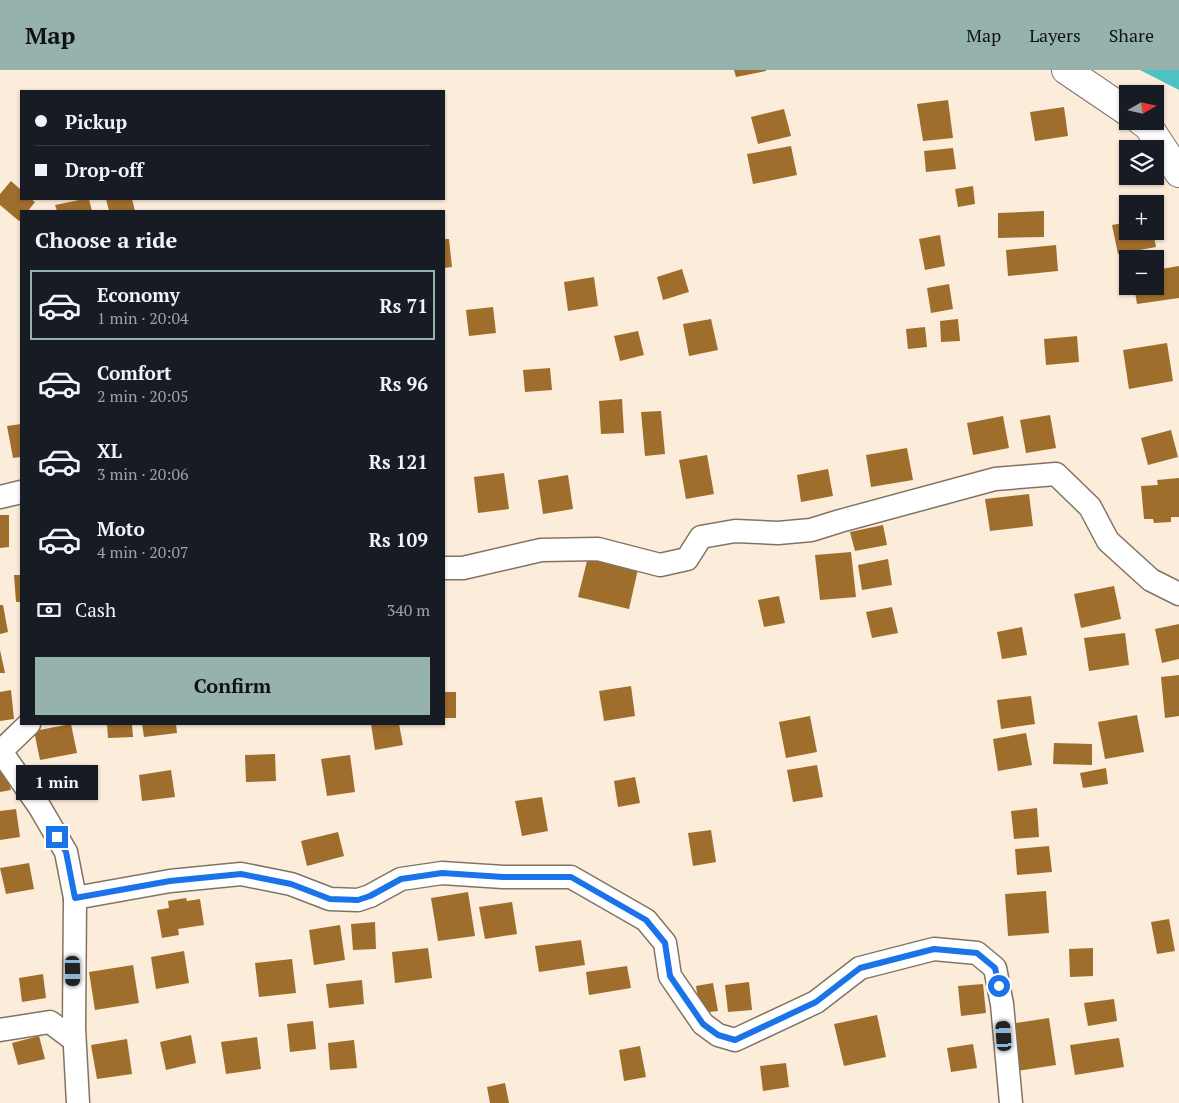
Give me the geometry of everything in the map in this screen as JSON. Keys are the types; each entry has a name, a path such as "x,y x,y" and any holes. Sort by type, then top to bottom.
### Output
{"main road":[{"path":"1066,70 1119,106"},
{"path":"1151,130 1179,173"}],"street":[{"path":"445,568 463,568 541,550 598,549 660,565 687,559 701,536 735,530 778,533 811,530 995,479 1056,474 1090,507 1108,541 1151,580 1179,594"},
{"path":"0,498 20,492"},
{"path":"28,725 1,750 39,806 66,852 75,898 74,1040 78,1103"},
{"path":"75,898 170,881 241,874 291,884 330,899 358,900 370,896 401,879 442,873 503,877 571,877 646,920 665,943 670,976 703,1024 718,1035 735,1040 816,1002 860,968 934,949 977,953 995,968 1002,1004 1011,1103"},
{"path":"0,1030 50,1022 74,1040"}],"water":[{"path":"1140,70 1179,70 1179,90"}],"building":[{"path":"734,70 766,70 766,71 736,77"},
{"path":"948,100 953,138 923,141 917,104"},
{"path":"1064,107 1068,136 1035,141 1030,112"},
{"path":"784,109 791,136 758,144 751,117"},
{"path":"791,146 797,175 753,184 747,154"},
{"path":"953,148 956,169 926,172 924,151"},
{"path":"11,181 20,189 20,200 32,200 35,202 29,210 20,210 19,221 0,205 0,194"},
{"path":"973,186 975,204 958,207 955,189"},
{"path":"89,200 92,210 57,210 55,205"},
{"path":"106,200 132,200 135,210 109,210"},
{"path":"1044,211 1044,237 998,238 998,213"},
{"path":"1119,224 1119,240 1155,240 1156,247 1140,250 1119,250 1118,254 1112,225"},
{"path":"940,235 945,266 925,270 919,239"},
{"path":"445,239 449,239 452,267 445,268"},
{"path":"1056,245 1058,271 1008,276 1006,250"},
{"path":"1179,266 1179,298 1137,304 1136,295 1164,295 1164,268"},
{"path":"682,269 689,292 663,300 657,277"},
{"path":"594,277 598,306 568,311 564,282"},
{"path":"949,284 953,309 931,313 927,288"},
{"path":"493,307 496,333 469,336 466,310"},
{"path":"711,319 718,350 689,356 683,324"},
{"path":"958,319 960,341 941,342 940,321"},
{"path":"925,327 927,347 908,349 906,329"},
{"path":"638,331 644,355 620,361 614,336"},
{"path":"1077,336 1079,362 1046,365 1044,339"},
{"path":"1167,343 1173,381 1129,389 1123,350"},
{"path":"550,368 552,390 525,392 523,370"},
{"path":"622,399 624,433 601,434 599,401"},
{"path":"661,411 665,454 645,456 641,412"},
{"path":"1050,415 1056,448 1026,453 1020,420"},
{"path":"1003,416 1009,448 973,455 967,423"},
{"path":"20,424 20,457 13,458 7,426"},
{"path":"1171,430 1178,457 1148,465 1141,438"},
{"path":"907,448 913,480 871,487 866,455"},
{"path":"707,455 714,494 686,499 679,460"},
{"path":"828,469 833,496 801,502 797,475"},
{"path":"504,473 509,509 478,513 474,477"},
{"path":"568,475 573,509 543,514 538,480"},
{"path":"1179,478 1179,517 1171,517 1171,522 1154,523 1153,519 1144,519 1141,486 1158,485 1157,480"},
{"path":"1029,494 1033,526 990,531 985,499"},
{"path":"0,515 9,515 9,547 0,548"},
{"path":"883,525 887,545 855,551 850,532"},
{"path":"851,552 856,597 820,600 815,555"},
{"path":"588,557 638,569 629,609 578,597"},
{"path":"888,559 892,585 862,590 858,565"},
{"path":"14,575 20,575 20,602 16,602"},
{"path":"1114,586 1121,619 1081,628 1074,594"},
{"path":"779,596 785,623 764,627 758,600"},
{"path":"0,605 3,605 8,632 0,634"},
{"path":"892,607 898,633 872,638 866,612"},
{"path":"1179,624 1179,659 1162,663 1155,629"},
{"path":"1022,627 1027,655 1002,659 997,632"},
{"path":"1125,633 1129,665 1089,671 1084,638"},
{"path":"0,650 5,673 0,673"},
{"path":"1179,675 1179,716 1165,718 1161,677"},
{"path":"631,686 635,716 604,721 599,691"},
{"path":"11,690 14,719 0,721 0,692"},
{"path":"445,692 456,692 456,718 445,718"},
{"path":"1031,696 1035,724 1001,729 997,700"},
{"path":"1137,715 1144,752 1105,759 1098,722"},
{"path":"810,716 817,752 786,758 779,722"},
{"path":"71,725 77,753 40,760 34,731"},
{"path":"107,725 132,725 133,737 108,738"},
{"path":"142,725 176,725 177,733 144,737"},
{"path":"371,725 399,725 403,745 375,750"},
{"path":"1026,733 1032,765 998,771 993,739"},
{"path":"1054,743 1092,744 1092,765 1053,764"},
{"path":"275,754 276,781 246,782 245,755"},
{"path":"350,755 355,792 327,796 321,759"},
{"path":"817,765 823,797 793,802 787,770"},
{"path":"5,767 11,790 0,792 0,768"},
{"path":"1106,768 1108,784 1083,788 1080,773"},
{"path":"171,770 175,797 142,801 139,775"},
{"path":"635,777 640,803 618,807 614,781"},
{"path":"542,797 548,831 522,836 515,801"},
{"path":"1037,808 1039,837 1014,839 1011,811"},
{"path":"16,809 20,837 0,840 0,811"},
{"path":"711,830 716,862 693,866 688,833"},
{"path":"338,832 344,856 307,866 301,841"},
{"path":"1049,846 1052,872 1017,875 1015,849"},
{"path":"29,863 34,889 6,894 0,868"},
{"path":"1046,891 1049,933 1008,936 1005,894"},
{"path":"468,892 475,936 438,941 431,898"},
{"path":"186,898 187,901 200,899 204,925 178,929 179,935 162,938 157,910 169,908 168,901"},
{"path":"512,902 517,934 485,939 479,907"},
{"path":"1169,919 1175,951 1157,954 1151,922"},
{"path":"375,922 376,949 353,950 351,924"},
{"path":"340,925 345,960 314,965 309,930"},
{"path":"581,940 585,965 539,972 535,946"},
{"path":"428,948 432,978 395,983 392,952"},
{"path":"1093,948 1093,976 1070,977 1069,949"},
{"path":"184,951 189,983 156,989 151,957"},
{"path":"292,959 296,993 259,997 255,963"},
{"path":"133,965 139,1003 95,1010 89,972"},
{"path":"627,966 631,988 589,995 586,972"},
{"path":"43,974 46,998 22,1002 19,978"},
{"path":"362,980 364,1004 329,1008 326,984"},
{"path":"749,982 752,1010 728,1012 725,985"},
{"path":"713,983 718,1011 700,1013 696,986"},
{"path":"983,984 986,1013 961,1016 958,986"},
{"path":"1114,999 1117,1021 1088,1026 1084,1003"},
{"path":"877,1015 886,1057 844,1066 834,1024"},
{"path":"1049,1018 1056,1065 1017,1071 1009,1024"},
{"path":"313,1021 316,1049 290,1052 287,1024"},
{"path":"191,1035 196,1063 166,1070 160,1042"},
{"path":"39,1036 45,1059 18,1065 12,1043"},
{"path":"257,1037 261,1069 226,1074 221,1042"},
{"path":"1119,1038 1124,1067 1075,1075 1070,1045"},
{"path":"127,1039 132,1074 97,1079 91,1045"},
{"path":"354,1040 357,1068 330,1070 328,1043"},
{"path":"973,1044 977,1068 951,1072 947,1048"},
{"path":"640,1046 646,1077 624,1081 619,1050"},
{"path":"786,1063 789,1087 763,1091 760,1066"},
{"path":"505,1083 509,1103 490,1103 487,1087"}],"route":[{"path":"57,837 66,852 75,898 170,881 241,874 291,884 330,899 358,900 370,896 401,879 442,873 503,877 571,877 646,920 665,943 670,976 703,1024 718,1035 735,1040 816,1002 860,968 934,949 977,953 995,968 999,986"}]}
